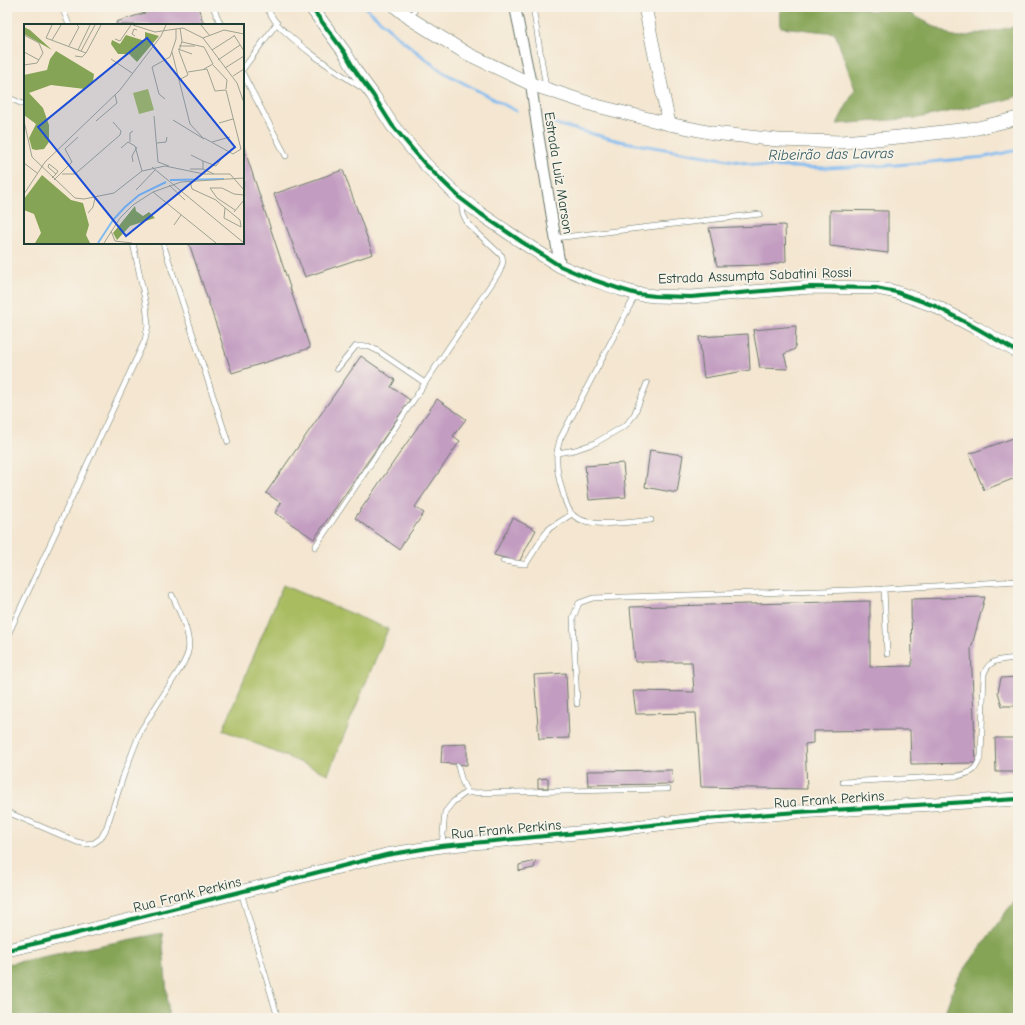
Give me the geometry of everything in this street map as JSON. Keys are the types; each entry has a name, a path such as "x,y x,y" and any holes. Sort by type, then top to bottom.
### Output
{"street":[{"name":"Estrada Assumpta Sabatini Rossi","path":"311,7 345,53 392,125 425,164 460,198 481,214 560,266 588,278 637,294 655,296 691,297 811,288 876,288 896,292 935,306 1018,352"},
{"path":"396,7 413,13 466,53 531,84 597,106 669,124 713,133 778,140 842,142 978,128 1018,118"},
{"name":"Estrada Luiz Marson","path":"515,7 531,84 560,266"},
{"path":"645,7 669,124"},
{"name":"Rua Frank Perkins","path":"7,950 386,856 442,846 704,819 806,811 1018,799"}],"lane":[{"path":"62,7 69,24"},
{"path":"213,7 221,24"},
{"path":"266,7 277,23 299,44 373,95"},
{"path":"533,7 546,89"},
{"path":"244,68 277,23"},
{"path":"244,76 286,156"},
{"path":"7,97 24,105"},
{"path":"315,547 500,271 503,262 502,256 468,224 463,214 460,198"},
{"path":"555,238 760,214"},
{"path":"7,637 144,340 148,325 146,305 133,244"},
{"path":"163,244 228,442"},
{"path":"637,294 560,439 557,453 557,467 567,506 572,514 581,520 599,524 651,520"},
{"path":"337,369 356,346 368,346 378,351 425,383"},
{"path":"557,453 575,450 595,443 626,425 634,415 647,383"},
{"path":"503,561 526,564 550,528 572,514"},
{"path":"577,704 573,618 579,603 593,598 884,589 1018,581"},
{"path":"884,589 887,654"},
{"path":"7,812 77,842 86,844 94,843 101,838 106,829 124,774 141,730 183,664 188,652 189,642 186,629 172,595"},
{"path":"843,782 958,776 973,771 981,756 985,670 991,663 1018,658"},
{"path":"458,766 460,780 468,793"},
{"path":"442,846 444,812 453,802 465,793 668,789"},
{"path":"241,892 278,1018"}],"green space":[{"path":"780,7 860,7 869,11 898,7 956,38 1018,26 1018,96 1001,101 918,118 837,124 855,89 835,33 781,27"},
{"path":"283,585 388,629 328,774 223,730"},
{"path":"1018,898 1018,1018 943,1018 956,981 1008,909"},
{"path":"162,933 169,1018 7,1018 7,964"}],"building":[{"path":"164,7 198,7 204,24 117,24 116,22"},
{"path":"244,148 310,348 232,373 189,244 244,244"},
{"path":"343,170 373,254 305,277 274,194"},
{"path":"830,210 888,211 888,253 830,246"},
{"path":"785,225 786,261 768,265 717,266 709,228"},
{"path":"796,326 795,349 784,354 788,369 760,368 753,330"},
{"path":"748,334 750,370 704,378 699,337"},
{"path":"361,356 395,380 391,387 410,400 314,539 275,513 281,503 266,493"},
{"path":"437,399 466,419 453,436 460,441 415,507 424,513 399,549 355,518"},
{"path":"1016,437 1018,443 1018,477 984,490 969,454"},
{"path":"650,450 683,455 677,493 645,487"},
{"path":"623,463 626,497 589,500 585,466"},
{"path":"513,518 536,530 519,562 494,555"},
{"path":"985,597 971,649 976,763 911,764 910,730 813,731 813,743 805,744 807,789 701,787 696,713 636,714 633,691 694,692 692,662 635,662 630,607 870,601 870,667 912,666 911,599"},
{"path":"566,673 569,738 539,739 534,675"},
{"path":"1018,677 1018,706 1002,706 998,692 1001,678"},
{"path":"995,738 1018,738 1018,772 996,772"},
{"path":"467,744 467,765 441,763 442,745"},
{"path":"672,770 673,784 588,785 587,771"},
{"path":"548,778 548,788 538,788 538,779"},
{"path":"536,861 534,868 519,871 519,865"}],"waterway":[{"name":"Ribeirão das Lavras","path":"365,7 403,41 441,71 516,111"},
{"name":"Ribeirão das Lavras","path":"552,123 619,141 763,166 825,168 896,165 985,157 1018,150"}],"cycle path":[{"path":"311,7 345,53 392,125 425,164 460,198 481,214 560,266 620,289 637,294 655,296 691,297 811,287 876,288 896,292 935,306 1018,352"},
{"path":"7,950 386,855 441,846 704,819 1018,799"}]}
